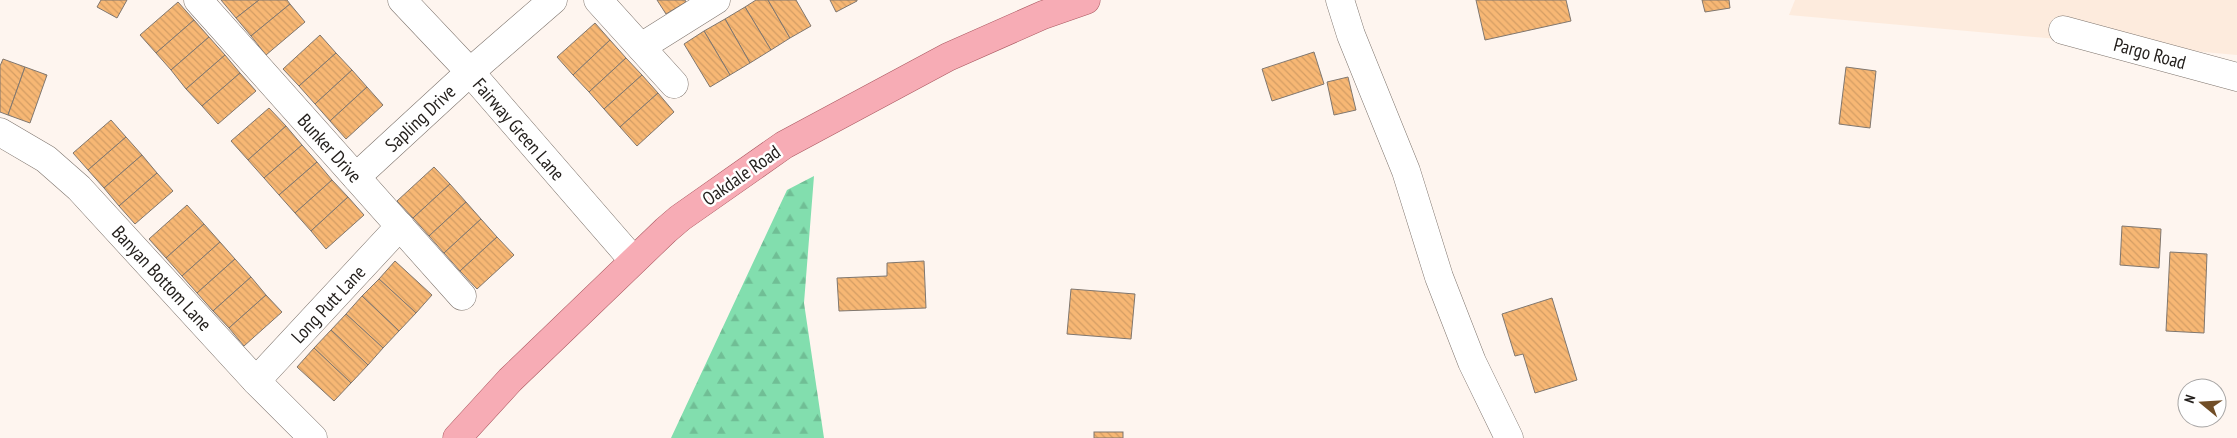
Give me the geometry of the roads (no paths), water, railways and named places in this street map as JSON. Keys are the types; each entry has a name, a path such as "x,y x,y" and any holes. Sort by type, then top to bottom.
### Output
{"main road":[{"name":"Oakdale Road","path":"458,438 510,380 633,260 680,218 784,145 948,57 1043,15 1086,0"}],"street":[{"name":"Bunker Drive","path":"198,0 462,296"},
{"name":"Fairway Green Lane","path":"402,0 470,72 633,260"},
{"name":"Sapling Drive","path":"356,177 470,72 553,0"},
{"path":"598,0 674,84"},
{"path":"641,48 716,0"},
{"path":"1340,0 1351,35 1406,171 1438,277 1472,362 1509,438"},
{"name":"Pargo Road","path":"2063,30 2237,76"},
{"name":"Banyan Bottom Lane","path":"0,132 46,159 79,188 256,381 313,438"},
{"name":"Long Putt Lane","path":"256,381 400,226"}]}
